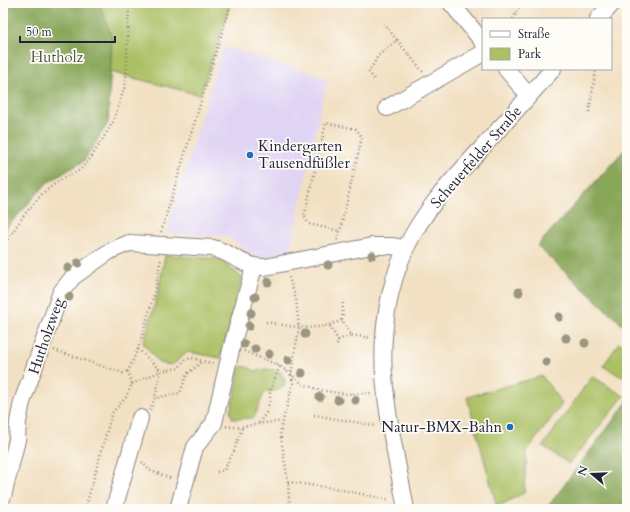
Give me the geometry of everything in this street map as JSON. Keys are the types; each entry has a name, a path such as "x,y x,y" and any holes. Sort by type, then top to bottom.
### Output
{"street":[{"path":"451,3 482,41"},
{"path":"599,18 613,3"},
{"path":"387,108 482,54"},
{"path":"507,70 529,96"},
{"name":"Scheuerfelder Straße","path":"405,506 386,392 384,341 386,318 394,284 406,248 420,224 449,184 553,70"},
{"name":"Hutholzweg","path":"3,496 17,440 18,422 22,402 61,292 73,278 110,250 129,243 161,244 219,250 254,267"},
{"path":"178,509 195,448 214,423 232,346 254,267 265,267 372,246 406,248"},
{"path":"114,509 132,447 144,418"}],"path":[{"path":"3,246 24,215 43,193 60,180 80,170 91,158 113,122 126,83 129,3"},
{"path":"85,509 112,413 126,398 132,384 128,371 138,349 154,295 161,244 231,3"},
{"path":"514,18 521,3"},
{"path":"384,24 432,83"},
{"path":"374,79 369,72 378,56 397,40"},
{"path":"588,112 596,70"},
{"path":"326,123 356,129 362,137 340,231 309,224 304,217 326,123"},
{"path":"286,262 296,300 299,328 291,374 293,383 281,421 280,432 288,482 289,500 292,509"},
{"path":"343,301 342,320 351,335"},
{"path":"266,322 299,328 330,326 342,320"},
{"path":"330,326 338,340 337,345"},
{"path":"338,340 351,335 384,341"},
{"path":"42,346 123,373 128,371"},
{"path":"232,346 280,366 303,384 319,390 346,394 386,392"},
{"path":"138,349 160,371"},
{"path":"132,384 160,371 179,368 184,360 191,358 228,366"},
{"path":"155,398 180,393 186,374 203,361"},
{"path":"259,424 266,413 270,400 270,391 280,366"},
{"path":"144,418 155,398 160,371"},
{"path":"314,415 391,429"},
{"path":"214,423 228,427 242,428 281,421"},
{"path":"217,472 224,470 234,451 242,428"},
{"path":"132,447 139,459 149,470 170,478 184,488"},
{"path":"288,482 334,488 405,506"}],"shaded area":[{"name":"Kindergarten Tausendfüßler","path":"223,47 327,78 290,254 257,258 227,236 166,233"}],"green space":[{"name":"Hutholz","path":"3,3 99,3 112,38 108,123 84,161 47,183 8,226 3,235"},
{"path":"99,3 231,3 200,95 110,72 112,38"},
{"path":"627,147 627,329 537,246"},
{"path":"165,255 220,259 242,278 221,358 188,352 172,365 159,363 143,343 158,293"},
{"path":"619,343 627,347 627,380 603,366"},
{"path":"242,366 255,371 268,369 281,372 285,380 284,387 264,393 254,418 233,419 230,412 237,386 238,370"},
{"name":"Natur-BMX-Bahn","path":"542,376 562,404 527,451 524,493 497,507 467,397"},
{"path":"592,376 624,396 569,464 543,446"},
{"path":"627,402 627,509 546,509"}],"place":[{"name":"Kindergarten Tausendfüßler","path":"250,155"},
{"name":"Natur-BMX-Bahn","path":"510,427"}]}
